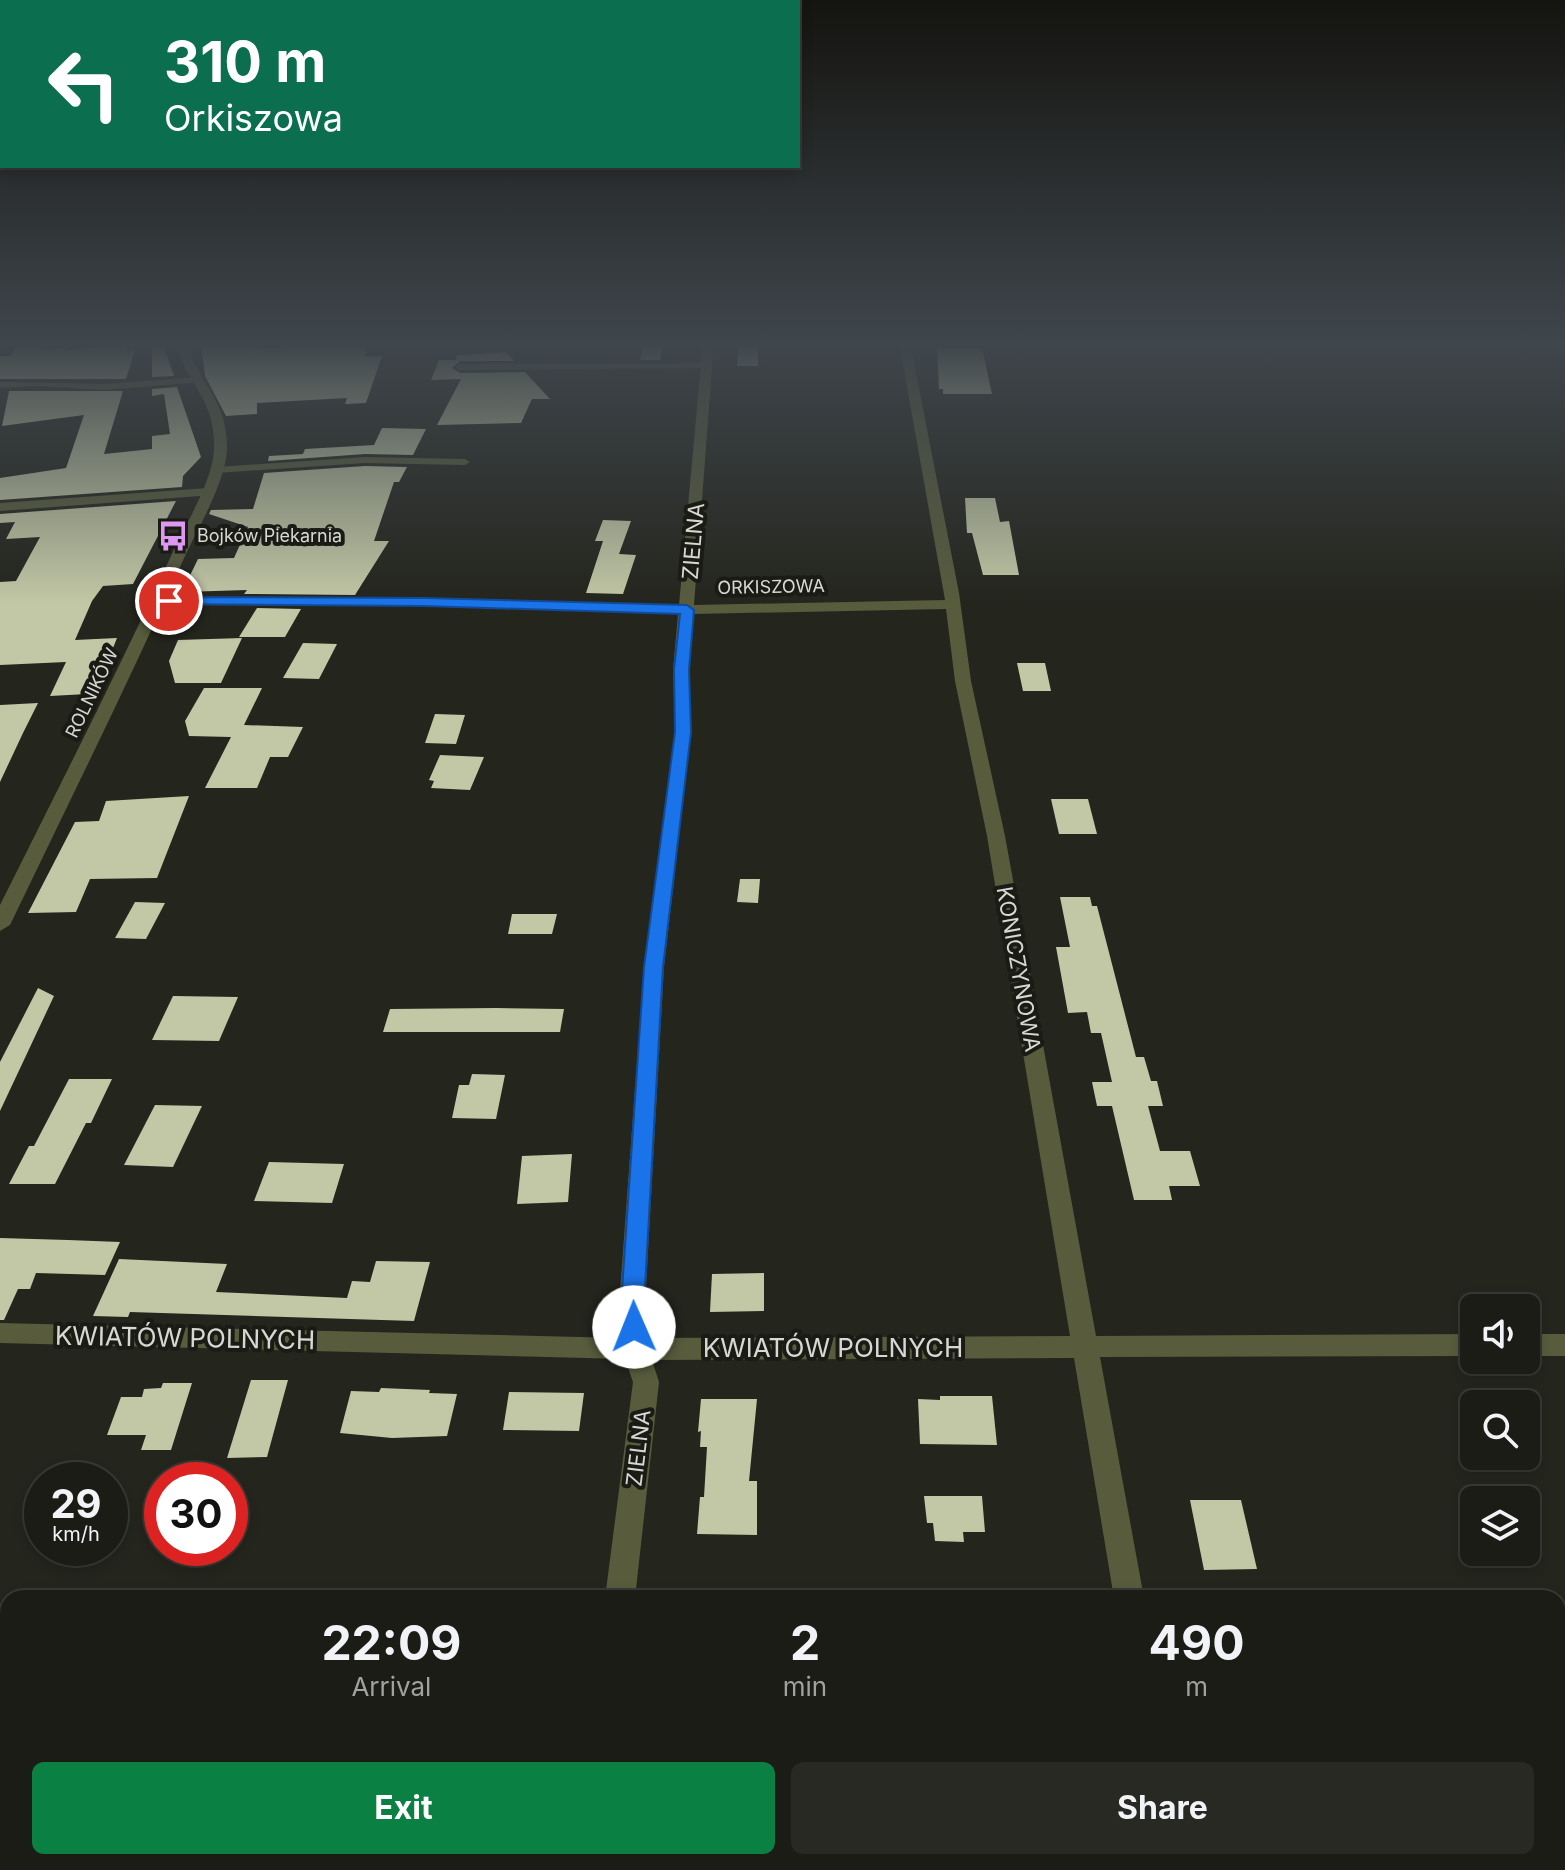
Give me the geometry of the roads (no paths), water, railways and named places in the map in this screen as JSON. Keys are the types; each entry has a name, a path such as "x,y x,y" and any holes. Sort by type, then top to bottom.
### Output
{"street":[{"name":"ROLNIKÓW","path":"0,925 208,492 222,445 219,429"},
{"name":"ZIELNA","path":"621,1590 646,1382 635,1349 632,1305 654,967 683,732 681,670 701,429"},
{"name":"KONICZYNOWA","path":"920,429 953,604 963,681 996,836 1128,1590"},
{"path":"0,507 208,492"},
{"name":"ORKISZOWA","path":"158,601 425,602 687,610 953,604"},
{"name":"KWIATÓW POLNYCH","path":"0,1333 635,1349 1460,1345"},
{"path":"1540,1345 1565,1345"}],"lane":[{"path":"217,470 365,460 465,462"}],"place":[{"name":"Bojków Piekarnia","path":"173,536"}]}
